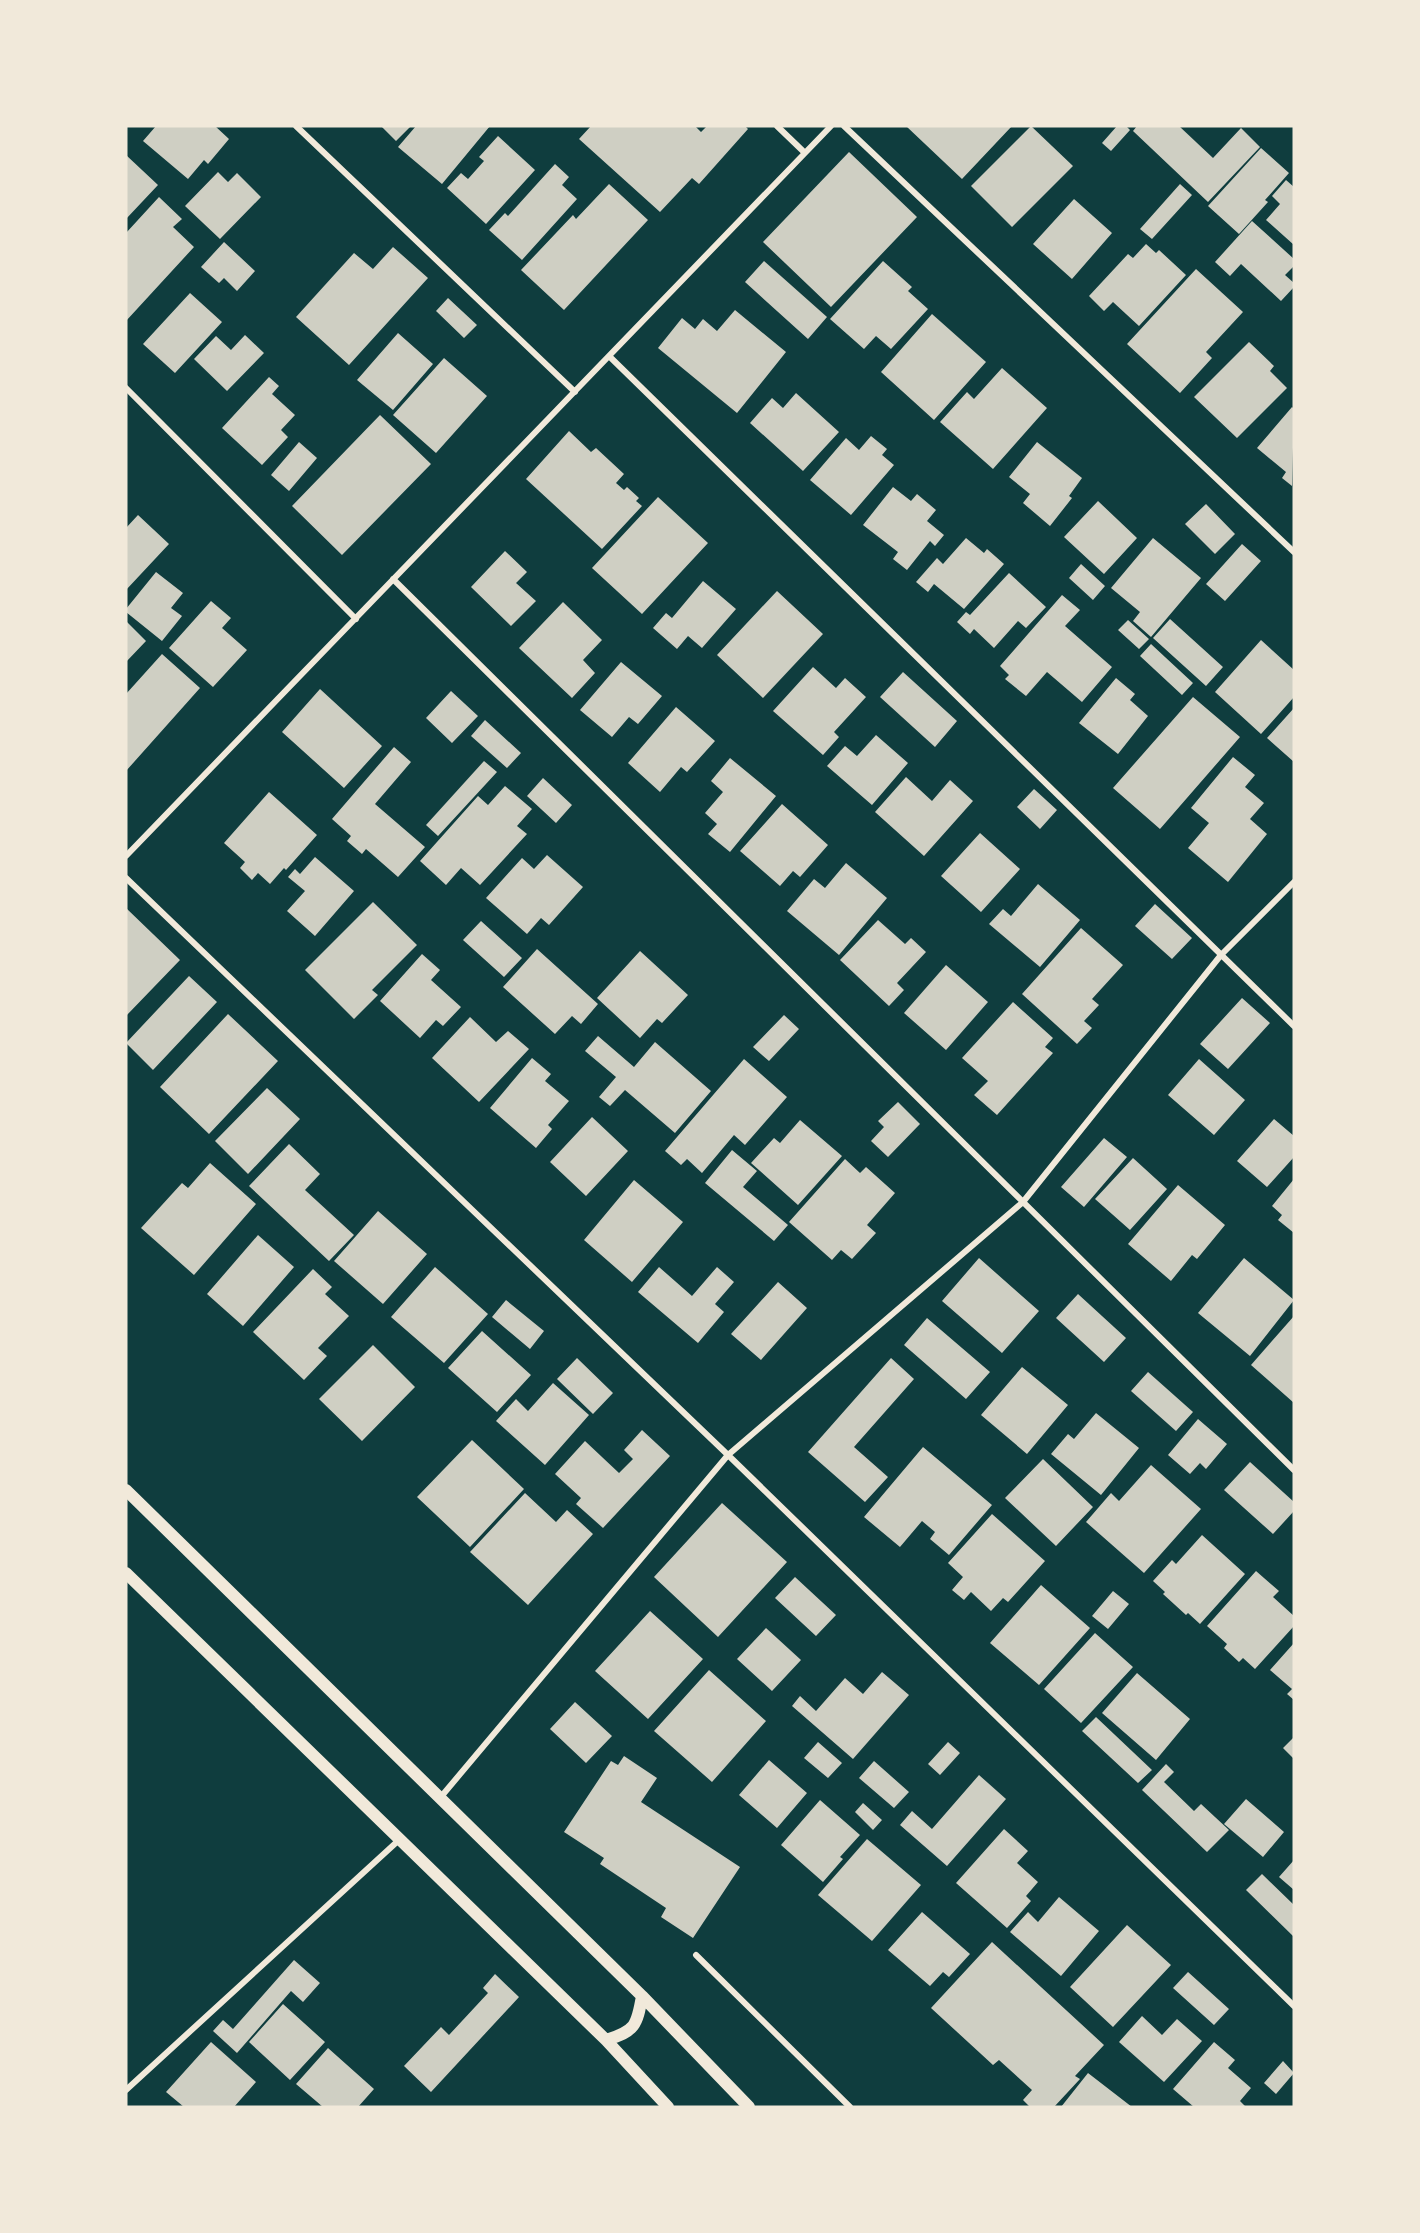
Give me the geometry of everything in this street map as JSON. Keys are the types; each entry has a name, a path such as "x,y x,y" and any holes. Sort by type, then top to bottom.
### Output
{"main road":[{"path":"126,1490 642,1996 749,2107"},
{"path":"126,1573 606,2040 668,2107"},
{"path":"606,2040 631,2030 637,2021 642,1996"}],"street":[{"path":"296,126 575,392"},
{"path":"777,126 805,153"},
{"path":"126,856 831,126"},
{"path":"844,126 1294,552"},
{"path":"609,356 1294,1026"},
{"path":"126,388 356,619"},
{"path":"393,579 1294,1470"},
{"path":"126,878 728,1455 1294,2006"},
{"path":"440,1798 728,1455 1023,1202 1221,955 1294,882"},
{"path":"126,2090 399,1840"},
{"path":"696,1955 850,2107"}],"building":[{"path":"156,126 215,126 229,139 208,164 204,160 188,179 143,141"},
{"path":"381,126 411,126 396,141"},
{"path":"416,126 490,126 442,184 398,147"},
{"path":"591,126 695,126 701,132 707,126 745,126 748,129 699,184 692,178 660,212 579,139"},
{"path":"906,126 1012,126 962,179"},
{"path":"1031,126 1073,166 1012,227 971,186"},
{"path":"1117,126 1126,126 1130,130 1111,151 1102,143"},
{"path":"1137,126 1179,126 1213,158 1241,128 1260,147 1208,202 1133,131"},
{"path":"498,136 535,170 486,224 447,188 461,173 468,179 484,161 479,157"},
{"path":"1261,148 1289,173 1265,200 1268,202 1239,234 1208,206"},
{"path":"849,152 917,217 831,307 763,242"},
{"path":"126,155 158,185 126,219"},
{"path":"555,164 569,177 562,185 577,199 522,260 489,230 505,213 508,216"},
{"path":"218,172 228,182 237,173 261,197 220,239 185,206"},
{"path":"1286,180 1294,187 1294,245 1266,220 1280,204 1272,196"},
{"path":"609,184 648,220 564,310 521,270 573,215 576,219"},
{"path":"1180,184 1192,195 1152,239 1140,229"},
{"path":"159,197 182,219 173,227 194,247 126,321 126,233"},
{"path":"1074,199 1112,233 1072,279 1033,244"},
{"path":"1252,221 1294,259 1294,266 1285,275 1294,283 1294,287 1281,301 1241,264 1230,276 1215,262"},
{"path":"224,242 255,271 237,291 224,278 219,283 201,267"},
{"path":"1146,244 1156,253 1159,250 1186,275 1139,326 1113,302 1104,311 1089,296 1128,254 1133,258"},
{"path":"393,247 428,278 349,365 296,317 354,253 373,269"},
{"path":"764,261 827,317 808,339 745,282"},
{"path":"883,261 912,287 908,291 928,309 891,349 876,336 864,349 830,319"},
{"path":"1196,269 1243,312 1206,352 1212,358 1180,393 1127,344"},
{"path":"190,293 222,322 175,373 143,344"},
{"path":"448,298 477,325 464,338 436,311"},
{"path":"735,310 786,352 737,413 658,348 682,318 695,329 703,319 717,331"},
{"path":"932,314 986,362 934,420 881,372"},
{"path":"398,333 433,364 393,410 357,380"},
{"path":"245,335 264,353 227,391 194,359 216,336 231,350"},
{"path":"1249,342 1274,366 1270,371 1287,388 1237,438 1194,397"},
{"path":"444,358 487,396 436,453 393,415"},
{"path":"1002,368 1047,408 993,469 940,422 967,392 974,399"},
{"path":"269,377 279,386 272,394 295,415 281,430 288,437 262,465 222,428"},
{"path":"796,393 839,432 803,471 750,423 772,398 783,408"},
{"path":"1292,407 1294,409 1292,486 1282,478 1286,472 1257,448"},
{"path":"380,415 431,464 342,555 292,506"},
{"path":"569,431 591,452 596,448 624,474 616,483 624,490 627,487 639,498 636,501 642,506 602,549 526,479"},
{"path":"871,436 887,449 882,455 894,465 851,515 810,480 846,438 859,450"},
{"path":"299,442 317,458 289,491 271,475"},
{"path":"1037,442 1082,478 1069,496 1072,498 1050,526 1023,503 1030,494 1009,477"},
{"path":"893,487 911,501 917,494 936,510 927,521 944,535 935,546 930,541 907,570 893,559 898,552 863,525"},
{"path":"658,497 708,543 642,614 592,568"},
{"path":"1098,501 1137,538 1104,574 1064,537"},
{"path":"1206,504 1235,534 1215,554 1185,524"},
{"path":"138,515 169,544 126,590 126,528"},
{"path":"966,538 984,553 987,549 1004,564 964,609 934,584 928,592 916,582 937,558 943,564"},
{"path":"1153,538 1201,578 1151,637 1133,621 1140,612 1111,588"},
{"path":"1242,544 1261,561 1225,601 1206,584"},
{"path":"505,551 527,572 516,583 536,601 511,626 471,587"},
{"path":"1081,564 1105,586 1093,600 1069,578"},
{"path":"156,572 183,593 171,608 182,616 162,641 126,612"},
{"path":"1009,573 1046,607 1026,628 1018,621 994,648 974,629 970,634 957,622 966,612 970,615"},
{"path":"703,581 736,609 702,648 688,636 677,649 653,628 666,613 672,618"},
{"path":"777,591 823,634 763,698 717,655"},
{"path":"1062,595 1080,610 1065,626 1112,667 1082,702 1047,672 1026,696 1005,679 1009,675 1000,666"},
{"path":"211,601 231,618 222,628 247,650 213,687 169,648"},
{"path":"563,602 602,640 583,660 595,673 572,698 519,648"},
{"path":"1170,619 1223,667 1206,686 1153,638"},
{"path":"1128,620 1149,639 1139,649 1118,630"},
{"path":"126,621 146,641 126,662"},
{"path":"1261,640 1294,670 1294,697 1261,734 1215,692"},
{"path":"1151,644 1193,683 1182,695 1140,656"},
{"path":"162,654 200,688 126,771 126,694"},
{"path":"621,662 662,696 638,724 629,717 612,737 580,710"},
{"path":"813,667 836,688 845,678 866,697 834,732 839,737 823,755 773,711"},
{"path":"903,672 957,721 935,747 880,697"},
{"path":"1116,678 1135,694 1130,700 1148,716 1118,754 1079,723"},
{"path":"320,689 382,746 344,788 282,732"},
{"path":"451,691 478,716 452,743 426,718"},
{"path":"1193,697 1240,737 1160,829 1113,788"},
{"path":"676,707 715,741 687,772 681,767 660,792 628,763"},
{"path":"1294,708 1294,762 1267,738"},
{"path":"485,720 521,753 507,768 471,736"},
{"path":"876,735 908,763 872,805 827,766 845,746 857,756"},
{"path":"394,747 411,762 375,804 425,847 398,877 366,849 362,854 347,841 351,836 332,819"},
{"path":"1233,757 1255,775 1245,787 1264,803 1250,819 1267,834 1228,882 1188,848 1209,823 1191,808"},
{"path":"730,758 776,796 730,852 708,834 717,824 705,813 723,792 711,781"},
{"path":"484,761 497,772 438,836 426,825"},
{"path":"906,777 932,801 950,780 973,801 924,856 875,812"},
{"path":"543,778 572,805 556,823 527,796"},
{"path":"505,786 532,809 517,826 527,834 480,885 461,868 446,885 420,861 478,796 488,805"},
{"path":"1034,789 1057,810 1040,829 1017,807"},
{"path":"269,792 317,835 286,870 284,868 270,884 258,873 252,880 240,868 245,862 224,843"},
{"path":"782,804 828,845 800,877 793,871 780,886 740,851"},
{"path":"980,833 1020,869 981,912 941,876"},
{"path":"547,855 583,887 549,925 541,918 527,934 486,898 522,858 534,869"},
{"path":"315,857 354,891 315,936 287,911 305,891 288,877 295,869 300,874"},
{"path":"846,863 887,898 839,955 787,911 814,879 825,888"},
{"path":"1038,884 1080,920 1040,967 989,924 1003,909 1011,916"},
{"path":"373,902 417,945 372,990 378,995 354,1019 305,970"},
{"path":"1155,904 1192,938 1172,959 1135,926"},
{"path":"126,908 180,960 126,1016"},
{"path":"878,920 905,944 911,938 926,952 897,983 904,990 889,1006 840,960"},
{"path":"481,921 522,958 504,977 463,940"},
{"path":"1081,928 1123,965 1092,999 1099,1005 1084,1021 1092,1028 1077,1044 1022,994"},
{"path":"537,949 598,1004 581,1024 572,1016 555,1034 503,987"},
{"path":"640,951 688,995 662,1023 657,1019 640,1038 597,998"},
{"path":"422,954 440,970 431,980 461,1007 443,1026 436,1020 420,1038 380,1001"},
{"path":"946,965 988,1002 946,1050 904,1013"},
{"path":"189,976 217,1002 153,1070 126,1043"},
{"path":"1242,998 1270,1023 1228,1069 1200,1044"},
{"path":"1013,1002 1053,1038 1045,1047 1053,1053 997,1115 974,1095 988,1081 962,1058"},
{"path":"228,1014 278,1061 209,1134 160,1087"},
{"path":"784,1015 799,1029 769,1061 753,1047"},
{"path":"470,1017 496,1042 508,1031 529,1049 479,1102 432,1058"},
{"path":"598,1036 634,1067 655,1042 711,1091 675,1133 625,1090 610,1106 599,1097 616,1077 585,1051"},
{"path":"532,1058 551,1074 545,1081 569,1101 548,1125 552,1129 536,1148 490,1108"},
{"path":"744,1059 787,1097 745,1145 734,1135 702,1173 687,1159 681,1165 665,1151"},
{"path":"1199,1059 1245,1100 1214,1135 1168,1095"},
{"path":"267,1088 300,1119 248,1174 215,1141"},
{"path":"898,1102 920,1124 888,1157 871,1141 884,1127 878,1121"},
{"path":"592,1117 628,1151 586,1196 550,1162"},
{"path":"1274,1119 1294,1136 1294,1157 1267,1187 1237,1161"},
{"path":"800,1120 842,1156 798,1205 751,1163 774,1138 780,1143"},
{"path":"1104,1138 1127,1157 1084,1207 1061,1187"},
{"path":"289,1144 320,1174 305,1190 354,1235 329,1261 249,1186"},
{"path":"732,1150 757,1171 743,1187 788,1225 774,1241 705,1183"},
{"path":"1133,1158 1167,1189 1130,1230 1095,1199"},
{"path":"845,1159 860,1173 866,1167 895,1193 867,1225 876,1233 852,1259 841,1250 832,1260 789,1222"},
{"path":"210,1163 256,1204 194,1275 141,1228 182,1183 188,1188"},
{"path":"1294,1179 1294,1233 1278,1220 1282,1215 1272,1206"},
{"path":"634,1180 683,1222 632,1282 584,1240"},
{"path":"1178,1185 1225,1225 1197,1259 1192,1255 1171,1281 1128,1244"},
{"path":"378,1211 427,1254 383,1304 334,1261"},
{"path":"258,1235 294,1267 243,1326 207,1294"},
{"path":"979,1258 1039,1311 1002,1353 942,1301"},
{"path":"1244,1258 1294,1300 1250,1356 1198,1313"},
{"path":"435,1267 488,1314 444,1363 391,1317"},
{"path":"659,1267 692,1296 717,1267 734,1282 715,1304 724,1312 698,1343 638,1292"},
{"path":"313,1269 332,1287 325,1294 349,1316 318,1348 327,1356 304,1380 253,1332"},
{"path":"778,1282 807,1308 761,1360 731,1334"},
{"path":"1078,1294 1126,1338 1104,1362 1056,1318"},
{"path":"506,1300 544,1331 530,1349 492,1317"},
{"path":"1294,1316 1294,1403 1251,1365"},
{"path":"927,1318 990,1372 966,1399 904,1345"},
{"path":"482,1331 531,1375 497,1412 448,1368"},
{"path":"373,1345 415,1387 362,1441 319,1399"},
{"path":"577,1358 613,1393 593,1414 557,1379"},
{"path":"891,1358 914,1379 854,1447 888,1477 865,1502 808,1452"},
{"path":"1022,1367 1068,1405 1027,1454 981,1415"},
{"path":"1148,1372 1193,1412 1176,1431 1131,1391"},
{"path":"553,1383 589,1415 545,1465 496,1421 516,1399 528,1411"},
{"path":"1096,1413 1139,1448 1101,1495 1051,1454 1068,1434 1074,1439"},
{"path":"1198,1419 1227,1444 1206,1469 1200,1463 1190,1474 1168,1455"},
{"path":"642,1430 670,1456 603,1528 576,1504 581,1498 555,1474 585,1441 619,1473 633,1459 624,1450"},
{"path":"472,1440 524,1489 470,1547 417,1497"},
{"path":"923,1447 992,1505 949,1555 930,1539 935,1532 922,1521 900,1547 864,1517"},
{"path":"1043,1459 1093,1507 1056,1546 1005,1498"},
{"path":"1250,1462 1294,1502 1294,1511 1273,1534 1224,1490"},
{"path":"1151,1465 1201,1509 1144,1573 1086,1522 1111,1493 1119,1501"},
{"path":"525,1493 556,1522 567,1510 593,1534 528,1605 470,1552"},
{"path":"722,1503 787,1562 718,1637 654,1577"},
{"path":"992,1514 1045,1561 1008,1602 1003,1598 991,1611 971,1592 964,1600 952,1590 963,1577 948,1563"},
{"path":"1202,1535 1245,1574 1200,1624 1188,1613 1186,1615 1163,1594 1165,1592 1153,1581 1172,1560 1176,1564"},
{"path":"1256,1571 1279,1591 1273,1597 1294,1616 1294,1626 1255,1669 1243,1658 1239,1662 1224,1648 1227,1644 1207,1626"},
{"path":"795,1577 836,1615 816,1636 775,1598"},
{"path":"1041,1585 1090,1628 1039,1685 990,1643"},
{"path":"1113,1591 1129,1604 1108,1629 1092,1616"},
{"path":"650,1611 703,1659 648,1719 595,1671"},
{"path":"766,1628 801,1660 772,1691 737,1659"},
{"path":"1095,1633 1133,1667 1081,1723 1044,1689"},
{"path":"1294,1643 1294,1700 1287,1694 1292,1689 1270,1670"},
{"path":"709,1670 766,1721 712,1782 654,1731"},
{"path":"882,1672 909,1695 853,1759 792,1706 800,1696 816,1711 845,1678 863,1694"},
{"path":"1137,1673 1190,1719 1156,1760 1102,1713"},
{"path":"575,1702 612,1736 586,1763 550,1729"},
{"path":"1096,1717 1152,1770 1138,1783 1082,1731"},
{"path":"1294,1737 1294,1759 1283,1748"},
{"path":"818,1742 842,1763 828,1778 804,1758"},
{"path":"948,1742 960,1753 940,1775 928,1764"},
{"path":"624,1756 657,1778 641,1802 740,1867 693,1938 661,1917 666,1908 600,1864 604,1858 564,1832 611,1761 618,1765"},
{"path":"769,1760 807,1793 777,1828 739,1795"},
{"path":"874,1761 909,1792 894,1808 859,1778"},
{"path":"1166,1764 1174,1772 1164,1782 1194,1811 1201,1804 1229,1830 1207,1852 1142,1790"},
{"path":"979,1775 1006,1799 947,1866 900,1825 912,1811 932,1829"},
{"path":"1246,1799 1284,1832 1263,1857 1224,1824"},
{"path":"820,1800 860,1835 840,1857 843,1859 823,1882 781,1845"},
{"path":"863,1803 882,1820 873,1830 855,1812"},
{"path":"1004,1829 1028,1851 1017,1863 1038,1882 1026,1896 1031,1901 1007,1928 956,1883"},
{"path":"867,1839 921,1885 872,1941 818,1895"},
{"path":"1294,1860 1294,1890 1279,1877"},
{"path":"1262,1874 1294,1905 1294,1937 1246,1890"},
{"path":"1059,1897 1099,1931 1061,1976 1010,1932 1028,1912 1038,1922"},
{"path":"922,1912 970,1954 949,1977 943,1972 930,1986 888,1950"},
{"path":"1127,1925 1171,1965 1113,2027 1070,1987"},
{"path":"992,1942 1104,2045 1075,2076 1080,2079 1054,2107 1030,2107 1023,2100 1032,2090 999,2060 993,2065 931,2008"},
{"path":"294,1960 320,1983 303,2002 291,1991 237,2053 213,2031 223,2020 233,2029"},
{"path":"1188,1972 1229,2009 1214,2025 1173,1988"},
{"path":"495,1974 519,1997 431,2092 404,2066 441,2027 449,2035 488,1993 483,1988"},
{"path":"283,2004 325,2042 290,2080 249,2042"},
{"path":"1142,2016 1162,2035 1177,2019 1202,2041 1164,2082 1119,2042"},
{"path":"211,2042 256,2082 234,2107 184,2107 166,2092"},
{"path":"1214,2042 1235,2060 1228,2068 1251,2088 1240,2101 1246,2107 1194,2107 1173,2089"},
{"path":"328,2048 374,2089 358,2107 323,2107 296,2084"},
{"path":"1283,2061 1294,2073 1276,2094 1264,2083"},
{"path":"1088,2073 1132,2107 1061,2107"}]}
